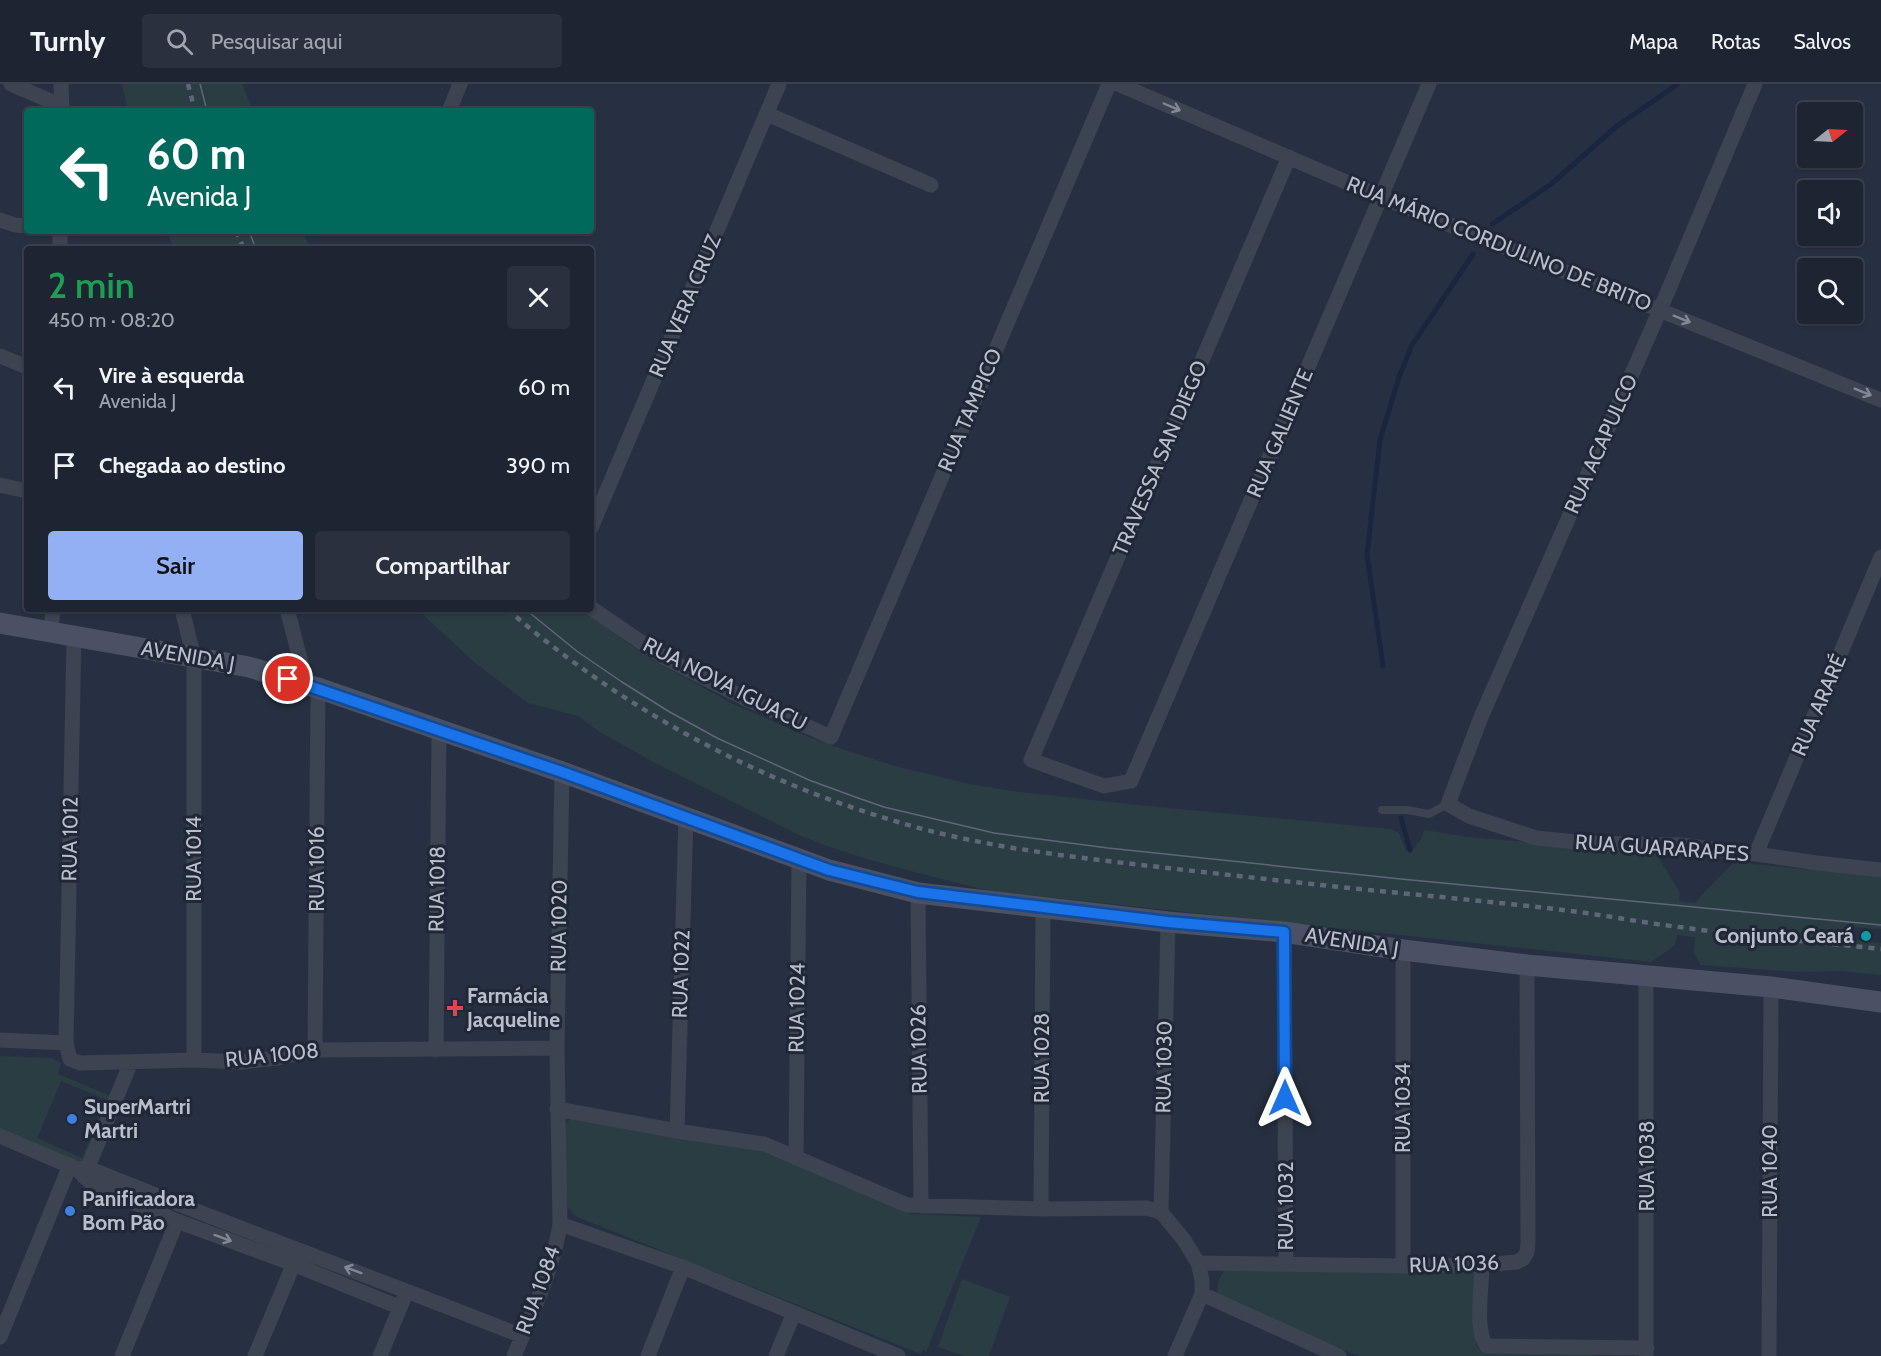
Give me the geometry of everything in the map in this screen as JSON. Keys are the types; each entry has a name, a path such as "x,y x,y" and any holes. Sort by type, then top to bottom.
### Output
{"street":[{"path":"11,84 62,108 61,84"},
{"path":"450,108 460,84"},
{"name":"RUA VERA CRUZ","path":"594,521 779,84"},
{"name":"RUA TAMPICO","path":"831,737 1108,84"},
{"name":"RUA MÁRIO CORDULINO DE BRITO","path":"1118,84 1381,197 1881,400"},
{"name":"RUA GALIENTE","path":"1131,781 1429,84"},
{"name":"RUA ACAPULCO","path":"1448,804 1481,717 1660,310 1755,84"},
{"path":"767,114 931,185"},
{"name":"TRAVESSA SAN DIEGO","path":"1131,781 1104,786 1031,760 1289,157"},
{"path":"0,220 24,226"},
{"path":"0,356 24,366"},
{"path":"0,484 24,490"},
{"name":"RUA ARARÉ","path":"1756,854 1881,557"},
{"name":"RUA NOVA IGUACU","path":"594,610 663,657 746,699 831,737"},
{"path":"51,631 53,612"},
{"name":"RUA 1014","path":"183,612 194,658 194,1060"},
{"name":"RUA 1016","path":"288,612 313,686 315,1050"},
{"name":"AVENIDA J","path":"0,623 249,667 313,686 562,772 829,870 918,892 1168,922 1284,932 1403,950 1527,965 1771,987 1881,1002"},
{"name":"RUA 1012","path":"66,1043 74,635"},
{"name":"RUA 1018","path":"436,1050 439,729"},
{"name":"RUA 1020","path":"560,1224 557,1048 562,772"},
{"name":"RUA GUARARAPES","path":"1448,804 1469,816 1536,838 1586,843 1681,845 1881,870"},
{"name":"RUA 1022","path":"677,1131 686,816"},
{"name":"RUA 1024","path":"796,1158 799,859"},
{"name":"RUA 1026","path":"918,892 921,1206"},
{"name":"RUA 1028","path":"1041,1209 1043,908"},
{"name":"RUA 1030","path":"1161,1212 1168,922"},
{"name":"RUA 1032","path":"1284,932 1286,1264"},
{"name":"RUA 1034","path":"1403,950 1403,1266"},
{"name":"RUA 1036","path":"1198,1263 1403,1266 1482,1265 1516,1262 1523,1259 1527,1252 1527,965"},
{"name":"RUA 1038","path":"1646,975 1647,1352"},
{"name":"RUA 1040","path":"1769,1356 1771,987"},
{"path":"0,1040 66,1043"},
{"name":"RUA 1008","path":"66,1043 70,1059 76,1062 194,1060 242,1062 278,1058 315,1050 557,1048"},
{"path":"0,1337 80,1170 99,1138 131,1062"},
{"path":"558,1109 764,1144 907,1205 1041,1209 1146,1208 1161,1212 1184,1240 1198,1263 1202,1280 1202,1294 1175,1356"},
{"path":"0,1136 296,1257 399,1307"},
{"path":"80,1170 93,1185 177,1221 408,1291 522,1336"},
{"path":"122,1356 177,1221"},
{"path":"560,1224 683,1267 898,1356"},
{"name":"RUA 1084","path":"514,1356 542,1288 556,1246 560,1224"},
{"path":"255,1356 296,1257"},
{"path":"1482,1265 1480,1330 1487,1346 1647,1352"},
{"path":"648,1356 683,1267"},
{"path":"380,1356 399,1307 408,1291"},
{"path":"1202,1294 1305,1349 1339,1356"},
{"path":"776,1356 794,1313"}],"lane":[{"path":"1382,810 1407,810 1429,814 1448,804"}],"shaded area":[{"path":"122,84 242,84 252,108 127,108"},
{"path":"168,234 304,234 310,246 173,246"},
{"path":"420,612 584,612 654,661 733,704 842,749 895,766 970,784 1137,805 1390,829 1399,833 1406,851 1412,851 1422,838 1424,830 1468,837 1656,853 1680,893 1679,901 1696,903 1734,862 1881,877 1881,929 1852,927 1851,939 1881,943 1881,975 1701,965 1694,953 1695,937 1677,935 1675,945 1651,962 990,891 869,859 799,835 657,764 600,732 578,716 528,703 474,662"},
{"path":"0,1056 52,1058 61,1063 58,1074 111,1096 85,1163 73,1164 0,1132","holes":["61,1081 107,1100 82,1158 37,1138"]},
{"path":"572,1117 752,1147 911,1214 981,1217 926,1352 923,1349 921,1354 577,1217 566,1206 564,1126"},
{"path":"1225,1269 1473,1272 1477,1277 1476,1346 1480,1349 1592,1351 1599,1356 1359,1356 1284,1327 1219,1297 1218,1283"},
{"path":"962,1279 1010,1297 989,1356 964,1356 938,1347"}],"waterway":[{"path":"1492,224 1550,185 1617,126 1678,84"},
{"path":"1383,666 1367,555 1380,440 1399,377 1412,345 1473,254"},
{"path":"1401,818 1410,850"}],"tram line":[{"path":"200,84 206,108"},
{"path":"250,234 255,246"},
{"path":"529,612 578,652 622,682 717,738 809,780 884,807 994,833 1108,848 1401,879 1881,925"}],"railway":[{"path":"188,84 194,108"},
{"path":"237,234 243,246"},
{"path":"511,612 596,678 691,737 792,785 845,805 932,831 1001,846 1106,861 1545,908 1660,925 1881,949"}],"place":[{"name":"Conjunto Ceará","path":"1866,936"},
{"name":"Farmácia Jacqueline","path":"455,1008"},
{"name":"SuperMartri Martri","path":"72,1119"},
{"name":"Panificadora Bom Pão","path":"70,1211"}],"route":[{"path":"288,679 542,765 851,876 918,892 1168,922 1284,932 1285,1098"}]}
